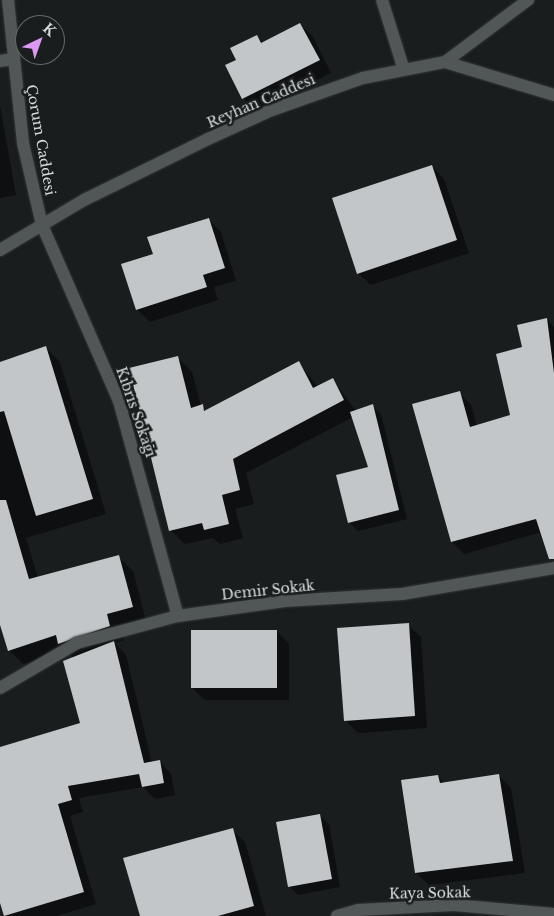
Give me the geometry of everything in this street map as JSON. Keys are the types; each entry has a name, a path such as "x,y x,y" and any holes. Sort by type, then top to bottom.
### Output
{"street":[{"name":"Çorum Caddesi","path":"8,0 6,60 42,225"},
{"path":"382,0 403,67"},
{"path":"444,62 528,0"},
{"name":"Reyhan Caddesi","path":"0,250 42,225 272,110 403,67 444,62 554,95"},
{"name":"Kıbrıs Sokağı","path":"42,225 122,410 178,616"},
{"name":"Demir Sokak","path":"0,688 77,643 178,616 285,601 402,594 554,568"},
{"name":"Kaya Sokak","path":"337,916 358,910 454,905 554,914"}],"building":[{"path":"300,23 320,60 242,99 225,65 236,60 230,48 257,35 261,43"},
{"path":"432,165 457,240 357,274 332,198"},
{"path":"209,218 225,268 203,275 207,287 136,310 121,264 153,254 147,237"},
{"path":"547,318 554,373 554,559 549,559 536,519 451,542 412,404 460,391 470,427 510,415 496,354 522,347 517,325"},
{"path":"46,346 93,499 36,516 4,411 0,412 0,362"},
{"path":"178,356 191,408 203,404 204,411 299,361 313,388 333,378 344,400 233,459 240,490 222,495 229,524 204,530 202,523 169,531 129,368"},
{"path":"373,404 399,510 348,523 336,475 368,467 350,412"},
{"path":"0,500 6,500 29,579 119,555 133,607 107,614 110,626 58,644 56,635 8,651 0,625"},
{"path":"409,623 415,716 344,721 337,628"},
{"path":"191,630 277,630 277,688 191,688"},
{"path":"114,641 144,763 160,760 164,783 142,787 139,774 68,786 72,800 58,804 84,892 4,916 0,903 0,747 80,723 63,661"},
{"path":"499,774 513,861 415,873 401,780 438,775 440,783"},
{"path":"320,814 332,879 288,887 276,822"},
{"path":"233,828 254,906 218,916 140,916 123,858"}]}
